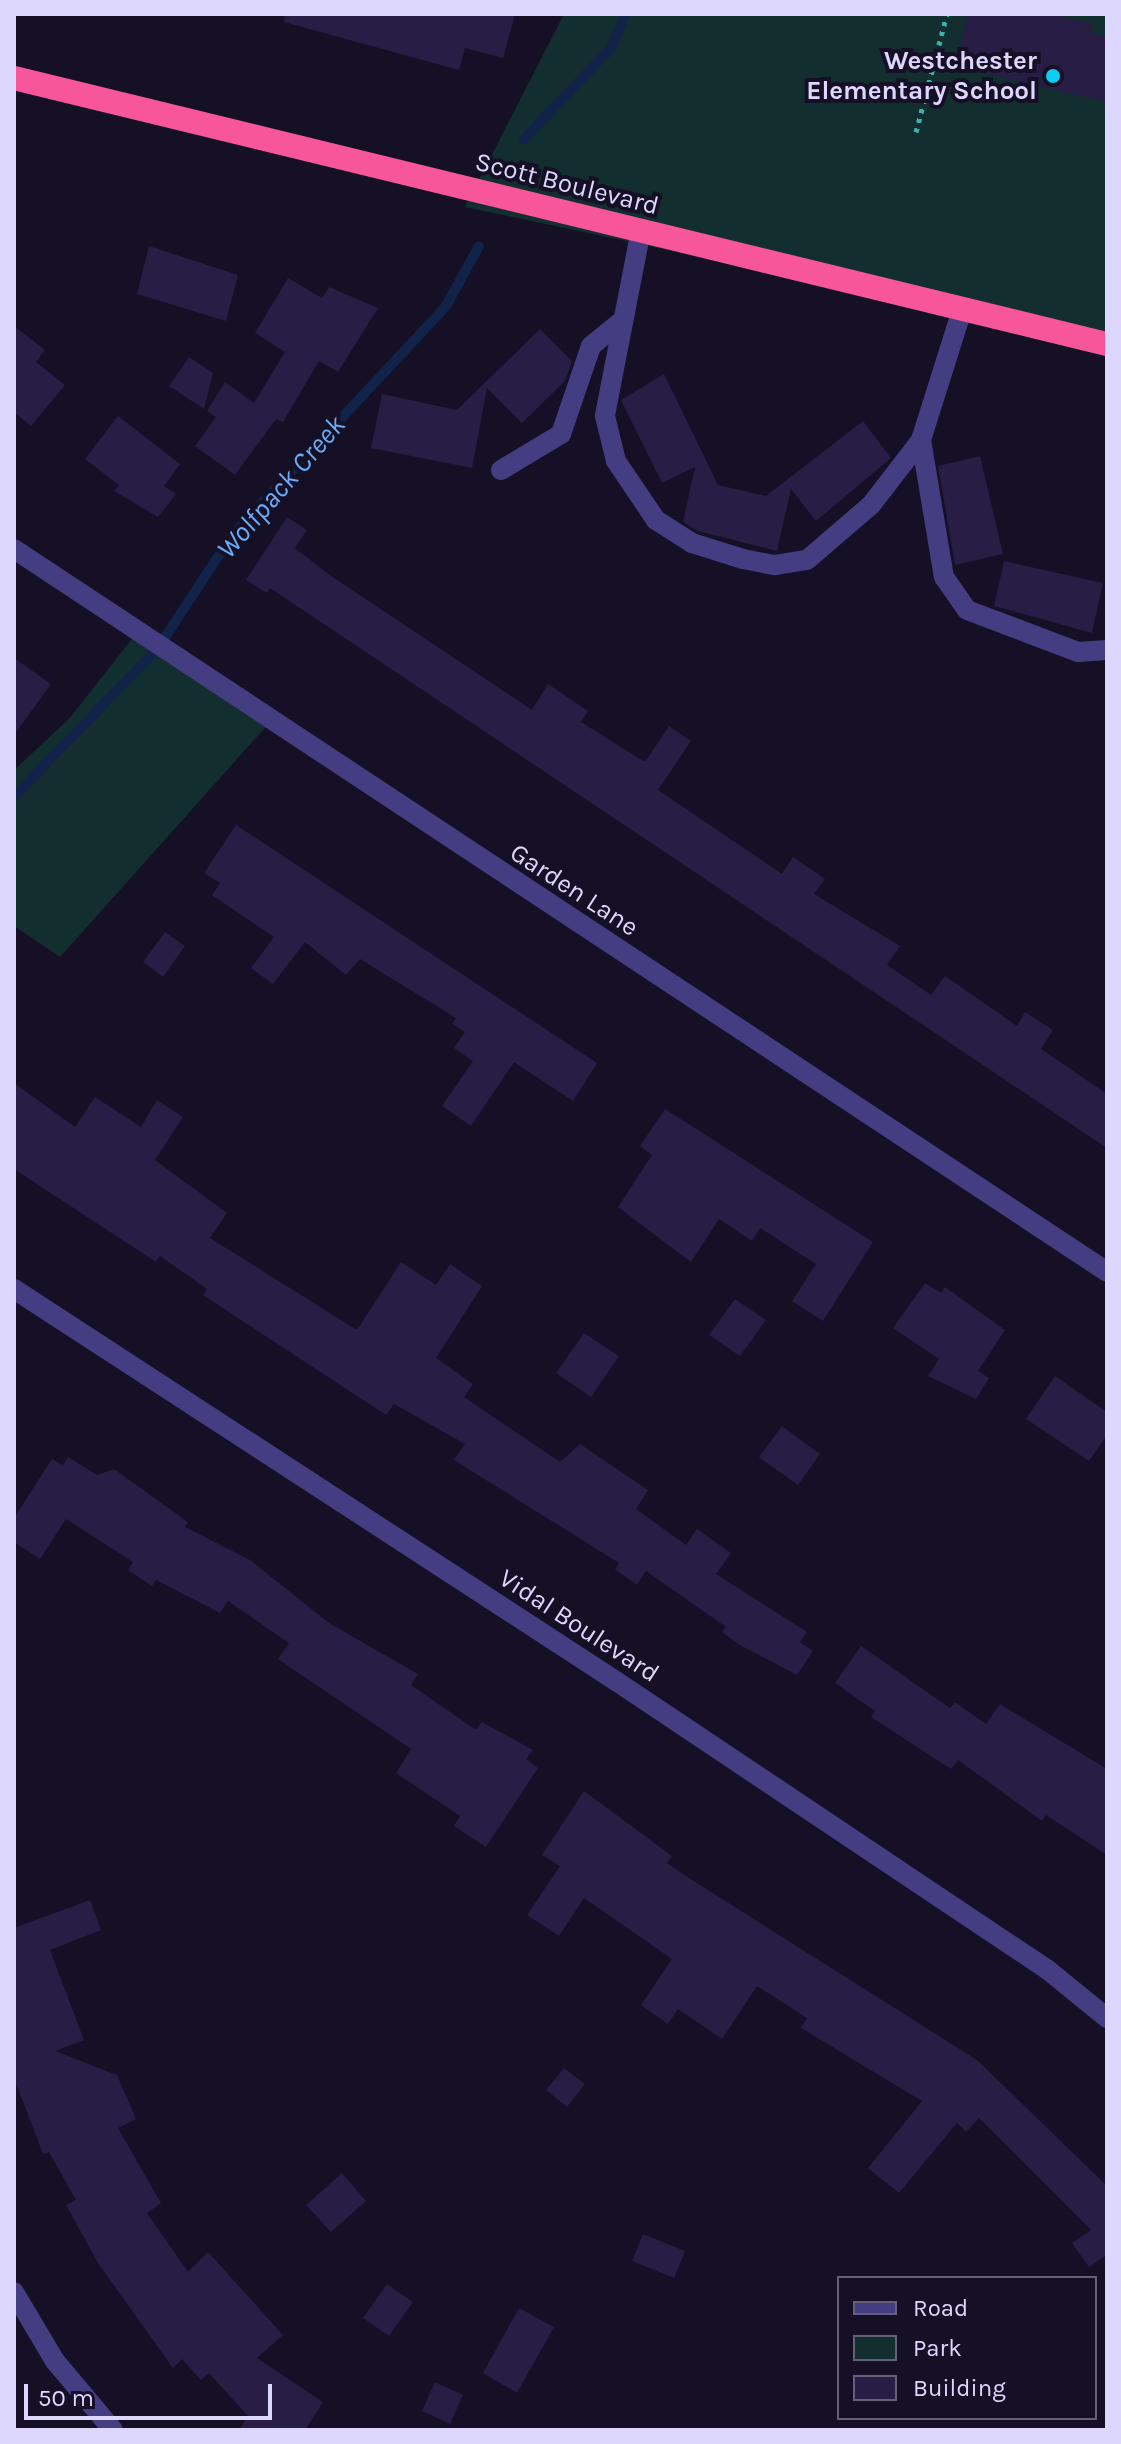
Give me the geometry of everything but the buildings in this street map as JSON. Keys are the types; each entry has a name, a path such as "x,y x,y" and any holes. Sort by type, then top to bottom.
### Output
{"highway":[{"name":"Scott Boulevard","path":"14,78 1107,344"}],"street":[{"path":"641,230 619,323 605,416 616,461 656,520 692,543 775,565 807,560 871,505 921,440 962,310"},
{"path":"501,470 561,434 591,346 619,323"},
{"path":"921,440 944,577 967,610 1064,648 1107,650"},
{"name":"Garden Lane","path":"14,549 148,642 1107,1272"},
{"name":"Vidal Boulevard","path":"14,1289 655,1707 1048,1970 1107,2018"},
{"path":"14,2292 55,2361 113,2430"}],"path":[{"path":"916,132 947,14"}],"green space":[{"path":"564,14 1107,14 1107,343 465,207"},
{"path":"138,631 270,722 60,957 14,926 14,770 69,719"}],"waterway":[{"name":"Wolfpack Creek","path":"524,139 612,47 625,14"},
{"name":"Wolfpack Creek","path":"14,797 158,648 233,534 446,306 479,246"}],"place":[{"name":"Westchester Elementary School","path":"1053,76"}]}
